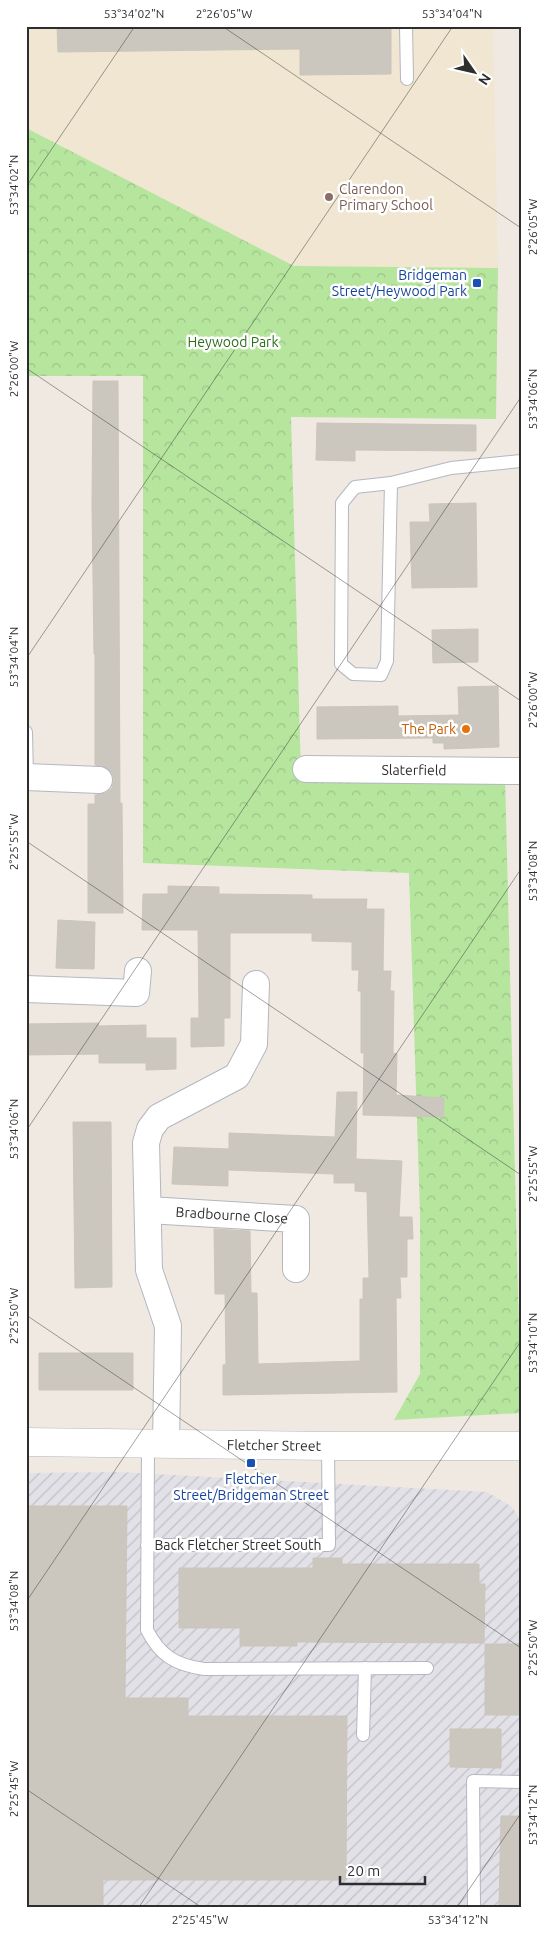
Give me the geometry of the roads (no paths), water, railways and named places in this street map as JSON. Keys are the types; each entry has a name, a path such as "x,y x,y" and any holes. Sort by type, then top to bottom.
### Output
{"street":[{"name":"Slaterfield","path":"306,768 521,771"},
{"path":"26,777 99,780"},
{"path":"26,989 136,993 138,971"},
{"path":"157,1444 168,1326 149,1270 146,1143 150,1129 159,1117 237,1076 254,1044 256,984"},
{"name":"Bradbourne Close","path":"148,1210 296,1219 296,1269"},
{"name":"Fletcher Street","path":"26,1442 328,1446 521,1446"}],"lane":[{"path":"406,26 408,79"},
{"path":"391,482 387,661 381,675 353,674 340,664 342,503 355,487 391,482 451,468 521,461"},
{"path":"26,732 26,777"},
{"path":"157,1444 147,1545 147,1630 154,1645 170,1659 186,1666 204,1669 427,1668"},
{"name":"Back Fletcher Street South","path":"147,1545 328,1545 328,1446"},
{"path":"364,1735 365,1668"},
{"path":"474,1907 473,1781 521,1782"}],"place":[{"name":"Clarendon Primary School","path":"329,197"},
{"name":"Bridgeman Street/Heywood Park","path":"477,283"},
{"name":"The Park","path":"466,729"},
{"name":"Fletcher Street/Bridgeman Street","path":"251,1463"}],"park label":[{"name":"Heywood Park","path":"233,342"}]}
